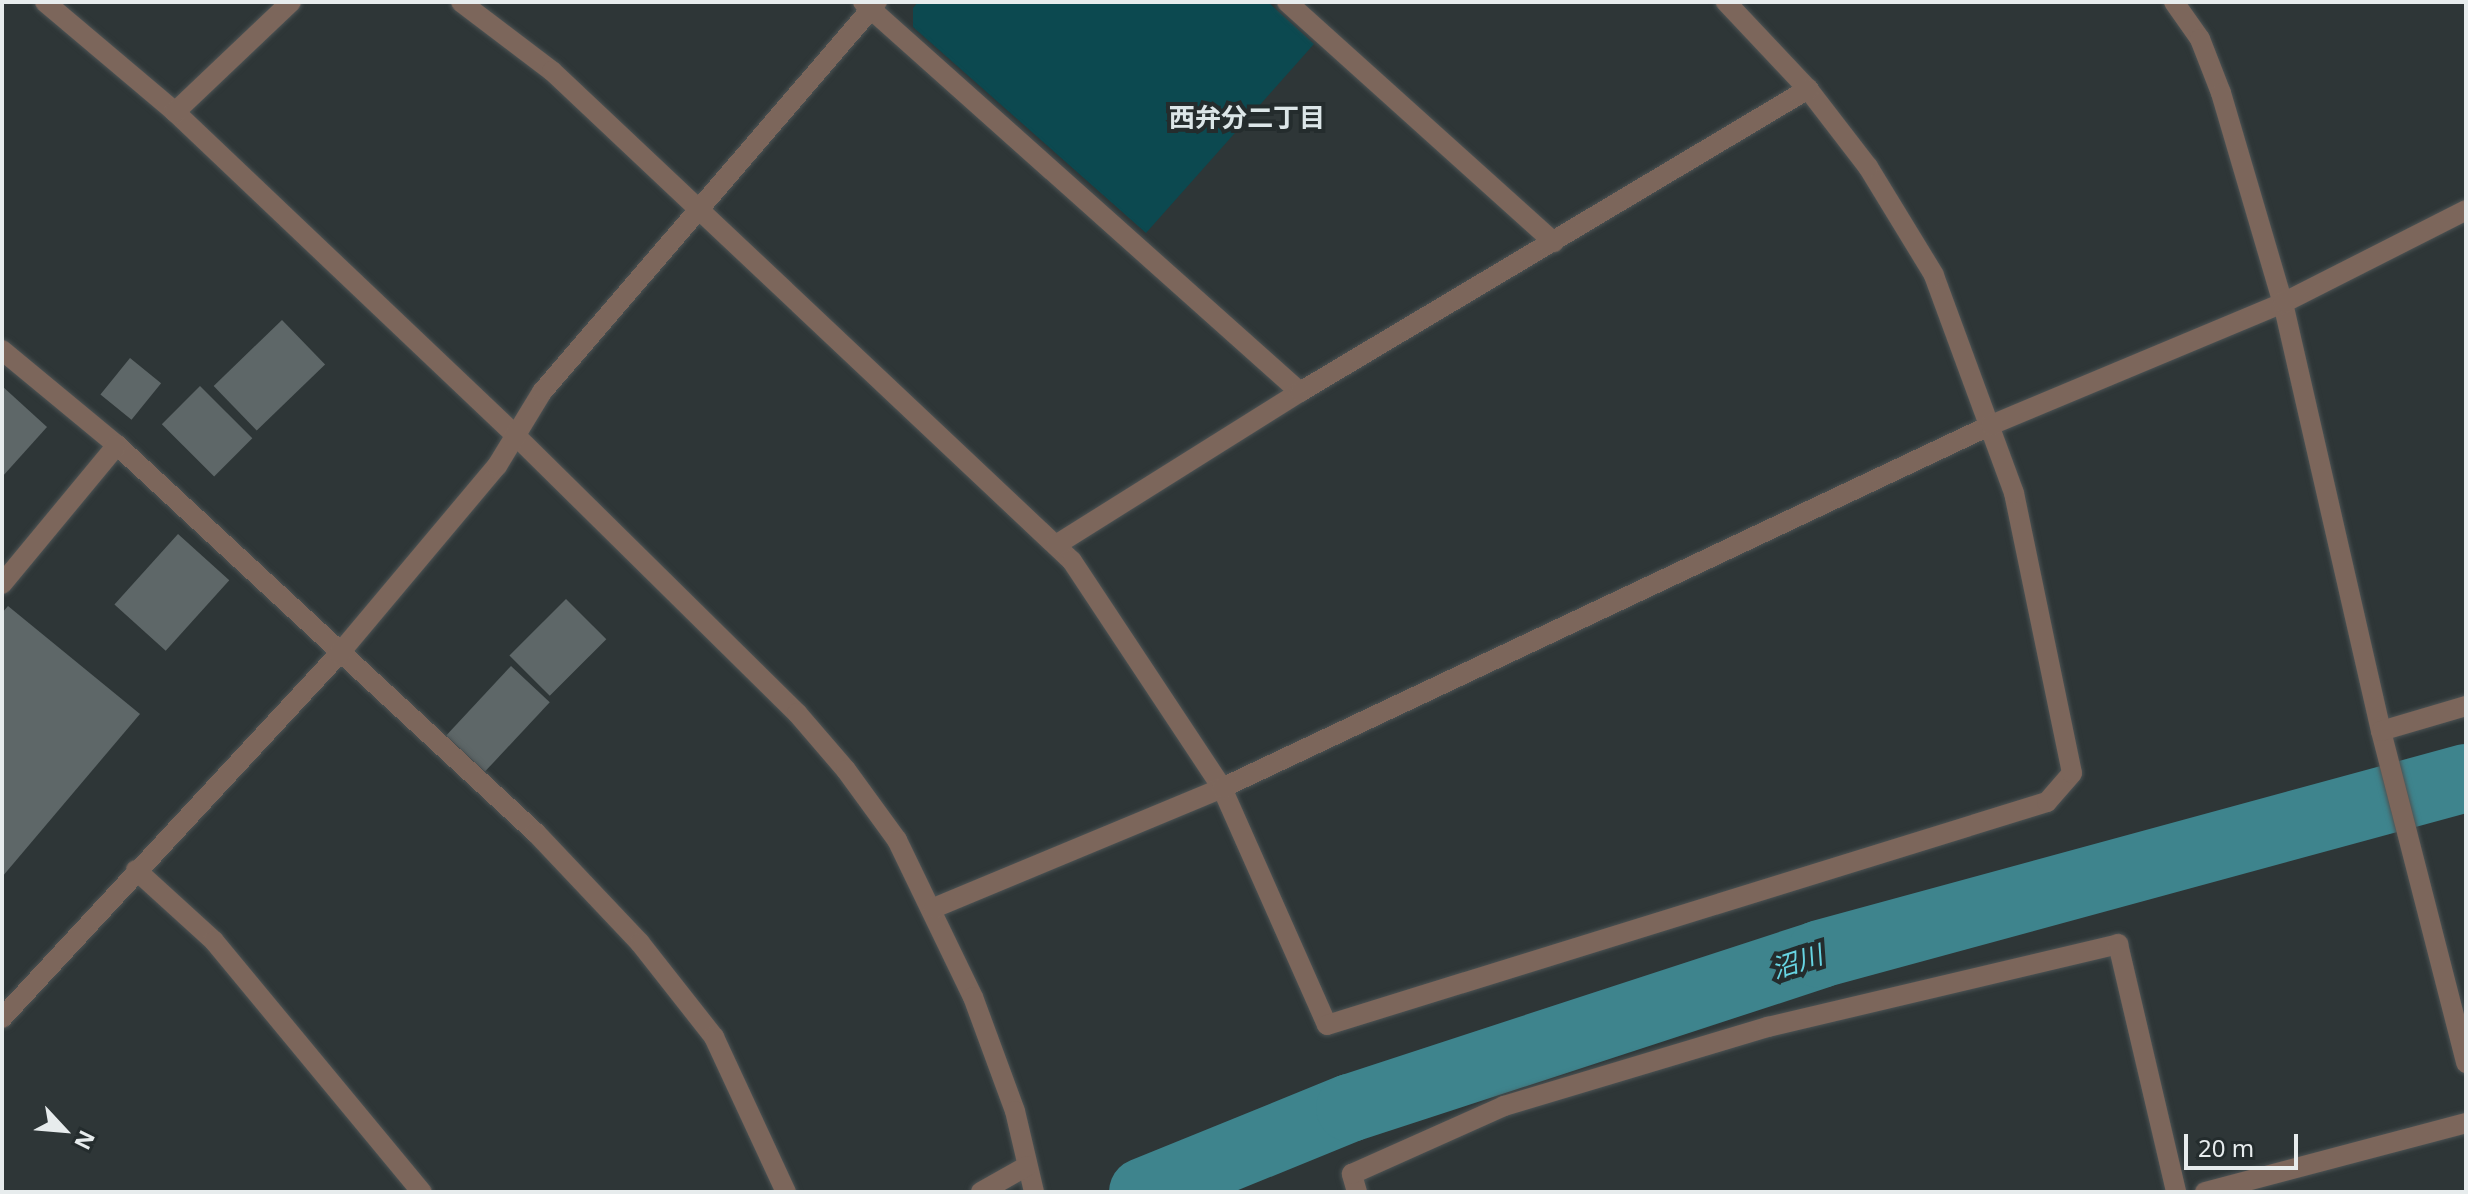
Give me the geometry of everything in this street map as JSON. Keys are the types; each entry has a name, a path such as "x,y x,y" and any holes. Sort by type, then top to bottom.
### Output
{"street":[{"path":"45,2 175,112 516,436 807,724 897,840 934,908 994,1054 1034,1192"},
{"path":"175,112 291,2"},
{"path":"461,2 552,71 1072,561 1222,788 1327,1025 2047,802 2072,773 2014,493 1934,275 1868,167 1808,89 1726,2"},
{"path":"1287,2 1554,242"},
{"path":"2174,2 2200,39 2221,93 2283,303 2401,815 2466,1063"},
{"path":"2,1018 339,654 497,466 542,392 870,4 1300,392"},
{"path":"1056,545 1300,392 1808,89"},
{"path":"934,908 1222,788 1991,425 2283,303 2466,210"},
{"path":"2,350 117,445 339,654 536,833 640,943 714,1037 786,1192"},
{"path":"2,584 117,445"},
{"path":"2384,740 2466,706"},
{"path":"136,870 214,941 422,1192"},
{"path":"1357,1192 1352,1174 1504,1106 1768,1027 2118,944 2176,1192"},
{"path":"2205,1192 2466,1123"},
{"path":"981,1192 1027,1166"}],"shaded area":[{"path":"918,2 1268,2 1314,44 1146,233 913,27 913,8"}],"building":[{"path":"282,320 325,365 257,431 214,386"},
{"path":"130,358 161,383 132,420 100,395"},
{"path":"2,386 47,427 2,477"},
{"path":"200,386 252,438 214,477 162,424"},
{"path":"178,534 229,580 166,651 114,605"},
{"path":"566,599 606,639 550,696 509,656"},
{"path":"8,606 140,714 2,877 2,613"},
{"path":"511,666 550,702 485,772 446,735"}],"waterway":[{"name":"沼川","path":"1143,1192 1350,1108 1820,954 2466,778"}],"district":[{"name":"西弁分二丁目","path":"1247,118"}]}
